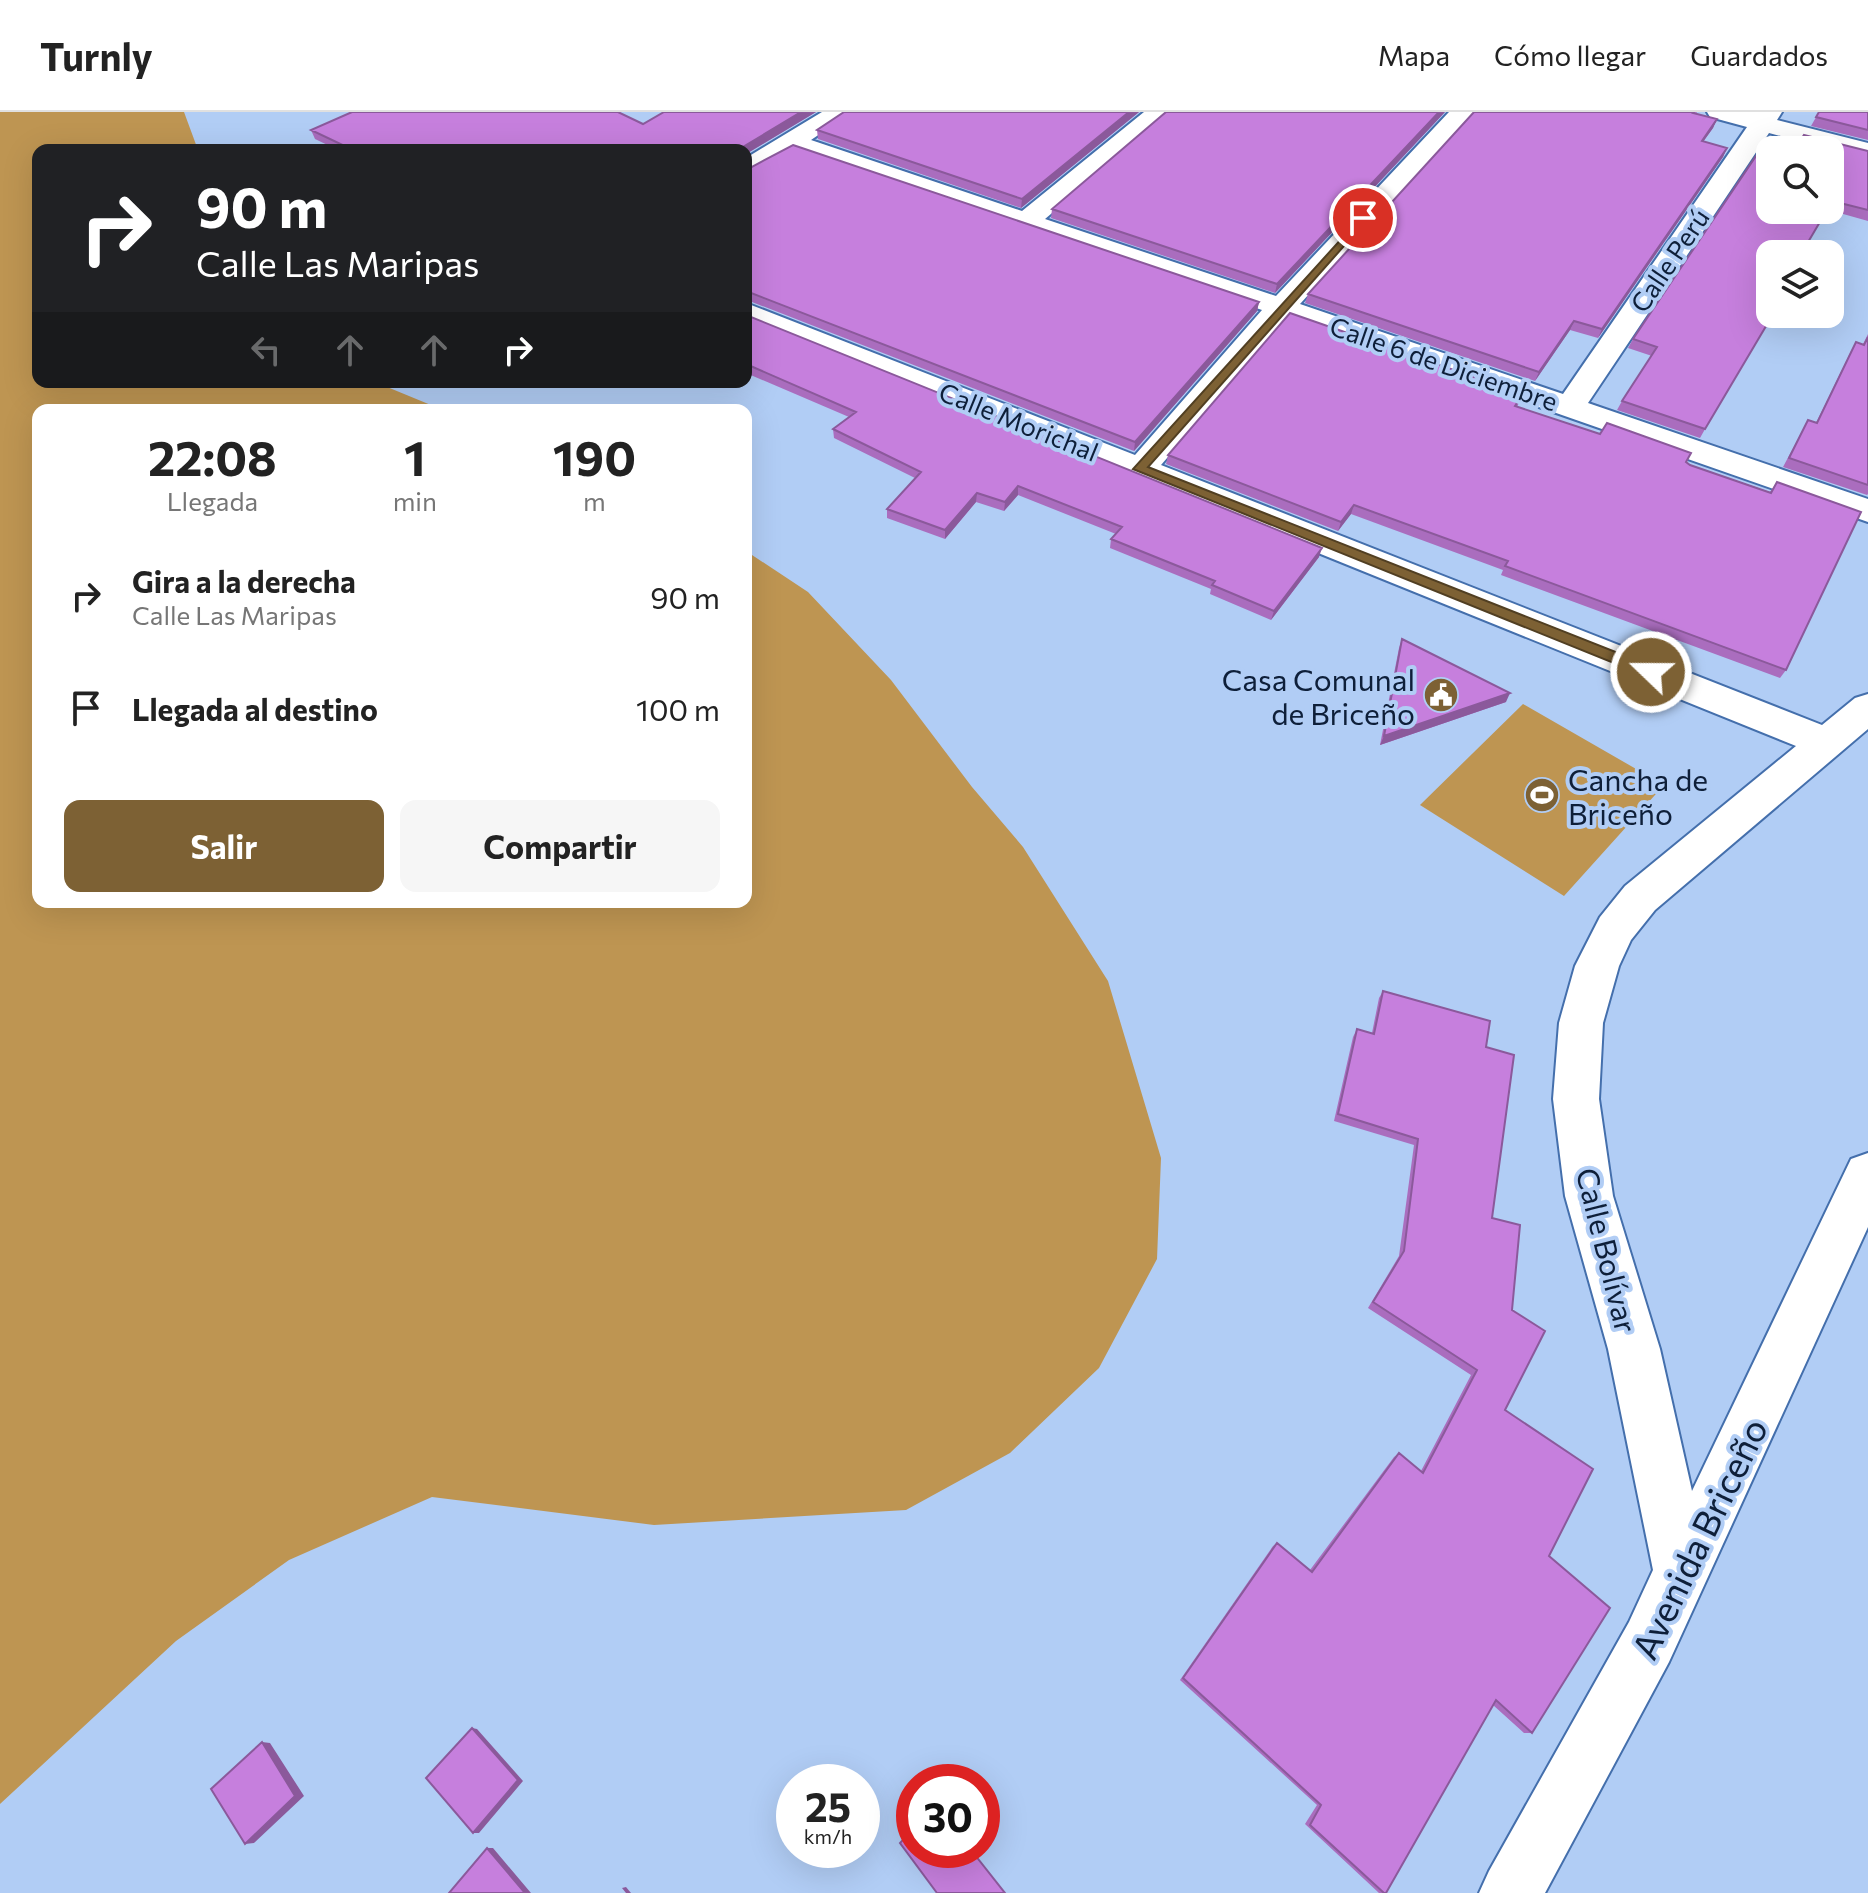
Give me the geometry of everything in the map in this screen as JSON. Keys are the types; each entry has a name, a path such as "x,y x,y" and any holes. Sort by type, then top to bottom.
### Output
{"street":[{"path":"752,165 840,112"},
{"path":"1026,221 1159,112"},
{"path":"1140,469 1281,307 1463,112"},
{"path":"1719,112 1766,118 1868,151"},
{"name":"Calle Perú","path":"1570,407 1766,118"},
{"name":"Calle 6 de Diciembre","path":"791,142 1281,307 1868,511"},
{"name":"Calle Morichal","path":"752,314 1827,743"},
{"name":"Calle Bolívar","path":"1682,1573 1634,1349 1589,1196 1576,1099 1581,1023 1597,966 1615,929 1640,898 1868,708"},
{"name":"Avenida Briceño","path":"1511,1893 1649,1642 1868,1175"}],"shaded area":[{"path":"0,112 184,112 196,144 32,144 32,388 390,388 428,404 32,404 32,908 752,908 752,555 808,592 891,680 972,787 1023,847 1108,981 1161,1158 1157,1259 1099,1368 1010,1453 906,1510 654,1525 432,1497 289,1560 176,1641 0,1804"},
{"name":"Cancha de Briceño","path":"1523,704 1664,785 1564,896 1420,805"}],"building":[{"path":"352,112 618,112 643,124 664,112 801,112 748,144 340,144 311,130"},
{"path":"844,112 1129,112 1022,199 817,130"},
{"path":"1166,112 1439,112 1277,284 1052,209"},
{"path":"1474,112 1694,112 1717,119 1702,141 1727,148 1602,329 1574,321 1539,372 1308,294"},
{"path":"1819,112 1868,112 1868,130 1816,117"},
{"path":"793,145 1259,302 1135,442 752,293 752,167"},
{"path":"1844,145 1868,151 1868,210 1844,204"},
{"path":"1756,156 1756,224 1819,224 1809,240 1756,240 1756,328 1765,328 1705,429 1622,401 1657,347 1633,339"},
{"path":"1290,313 1523,394 1515,406 1600,434 1607,423 1691,453 1686,462 1690,465 1771,493 1777,482 1861,512 1786,670 1505,566 1508,561 1354,505 1341,522 1168,455"},
{"path":"752,317 1322,548 1274,611 1212,585 1215,581 1111,539 1122,527 1018,486 1005,502 977,493 945,530 887,509 921,472 833,429 856,412 752,367"},
{"path":"1868,337 1868,485 1789,458 1808,420 1817,423 1856,342 1864,345"},
{"name":"Casa Comunal de Briceño","path":"1402,639 1510,693 1384,736"},
{"path":"1383,991 1490,1021 1486,1047 1514,1055 1492,1218 1520,1225 1512,1310 1545,1331 1505,1410 1593,1469 1549,1556 1610,1608 1532,1733 1496,1700 1386,1893 1310,1825 1321,1805 1183,1678 1277,1543 1312,1572 1399,1453 1423,1473 1477,1370 1373,1302 1404,1251 1418,1139 1338,1114 1357,1029 1374,1034"},
{"path":"472,1728 518,1780 473,1833 426,1778"},
{"path":"262,1742 295,1796 245,1844 211,1789"},
{"path":"487,1848 525,1893 449,1893"},
{"path":"918,1868 985,1868 1005,1893 937,1893"}],"place":[{"name":"Casa Comunal de Briceño","path":"1441,695"},
{"name":"Cancha de Briceño","path":"1542,795"}],"route":[{"path":"1363,218 1254,337 1140,469 1651,672"}]}
